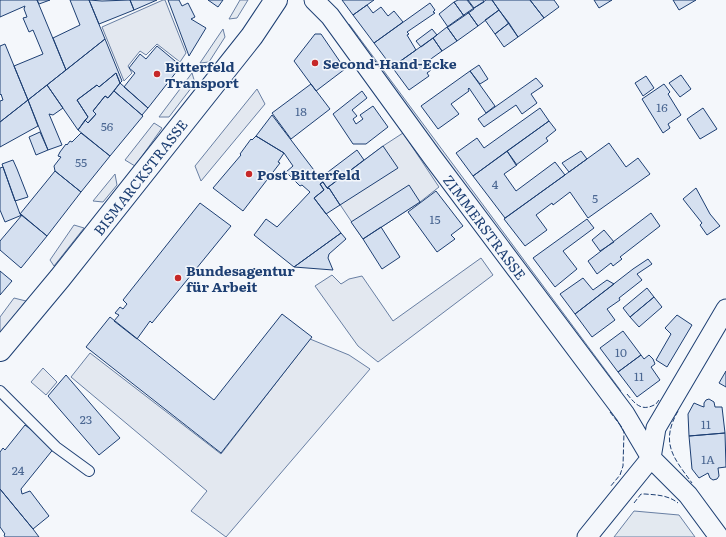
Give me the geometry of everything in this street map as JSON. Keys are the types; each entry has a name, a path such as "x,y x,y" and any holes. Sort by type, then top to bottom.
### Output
{"main road":[{"name":"BISMARCKSTRASSE","path":"0,350 60,278 252,36 276,0"}],"street":[{"name":"ZIMMERSTRASSE","path":"314,0 330,16 432,158 625,414 651,458 688,495 719,537"},
{"path":"587,537 651,458 656,428 726,309"}],"lane":[{"path":"0,391 56,447 89,471"}],"shaded area":[{"path":"165,0 186,53 180,62 157,44 146,55 140,51 128,66 132,73 124,81 102,27"},
{"path":"240,0 248,0 237,18 229,19"},
{"path":"349,24 621,391 614,396 344,28"},
{"path":"223,29 225,37 209,62 200,63"},
{"path":"192,73 195,83 169,117 159,117"},
{"path":"257,89 265,104 201,181 195,166"},
{"path":"154,123 162,128 135,166 125,160"},
{"path":"403,133 439,187 420,202 363,239 329,188 327,188"},
{"path":"115,174 117,185 103,202 93,201"},
{"path":"74,225 84,228 54,266 50,260"},
{"path":"481,258 493,275 378,362 358,346 315,286 332,275 341,284 349,279 362,276 393,321"},
{"path":"14,298 26,301 0,333 0,317"},
{"path":"310,339 349,355 370,369 226,537 191,511 207,491 71,377 90,353 221,454"},
{"path":"43,368 57,382 46,395 31,382"},
{"path":"634,511 679,515 695,537 614,537"}],"building":[{"path":"0,0 37,0 66,70 28,100 14,66 43,54 33,30 29,32 23,18 27,17 24,9 25,6 0,17"},
{"path":"37,0 50,0 39,4"},
{"path":"70,0 89,0 105,39 66,70 53,38 80,25"},
{"path":"89,0 130,0 134,10 99,24"},
{"path":"130,0 157,0 134,10"},
{"path":"168,0 179,0 182,6 188,3 195,17 191,19 206,28 189,56"},
{"path":"208,0 223,0 218,7"},
{"path":"342,0 374,0 353,15"},
{"path":"458,0 467,0 474,9 464,16 454,2"},
{"path":"468,0 483,0 484,2 474,8"},
{"path":"486,0 492,0 499,10 478,26 468,12"},
{"path":"492,0 530,0 544,18 518,37"},
{"path":"530,0 554,0 559,7 544,18"},
{"path":"594,0 612,0 599,8"},
{"path":"673,0 696,0 679,10"},
{"path":"454,2 464,16 448,27 439,14"},
{"path":"430,3 435,10 433,12 435,13 407,32 409,34 407,35 416,50 392,67 374,43"},
{"path":"367,5 373,13 381,7 388,16 394,11 403,22 374,43 353,15"},
{"path":"499,10 509,23 495,34 485,20"},
{"path":"468,12 478,26 457,41 447,27"},
{"path":"509,23 518,37 504,47 495,34"},
{"path":"447,27 457,41 442,51 433,38"},
{"path":"432,29 437,35 421,47 416,41"},
{"path":"315,34 321,34 345,69 316,91 294,61"},
{"path":"433,38 442,51 428,61 432,66 430,68 431,70 427,73 429,76 409,90 392,67"},
{"path":"105,39 122,81 120,83 116,73 99,87 97,85 77,100 88,117 78,130 47,85"},
{"path":"5,44 28,100 0,122 0,101 3,100 1,94 0,95 0,46"},
{"path":"157,46 181,66 148,108 124,87 135,73 129,68 140,54 146,59"},
{"path":"479,65 488,79 480,84 470,71"},
{"path":"470,71 495,106 486,113 469,88 469,91 451,104 459,114 438,129 421,106"},
{"path":"116,73 120,83 108,98 105,96 93,111 96,114 88,123 85,120 88,117 77,100 97,85 99,87"},
{"path":"681,75 691,89 680,97 669,83"},
{"path":"646,76 654,88 643,96 635,83"},
{"path":"536,78 543,86 531,94 537,103 522,114 516,105 484,127 478,119"},
{"path":"120,83 148,108 142,115 114,91"},
{"path":"311,84 330,109 291,139 272,113"},
{"path":"664,84 670,92 668,94 681,115 668,124 670,128 663,133 642,99"},
{"path":"47,85 63,108 53,115 49,114 62,145 48,150 28,100"},
{"path":"114,91 143,116 110,156 78,130 85,120 88,123 96,114 93,111 105,96 108,98"},
{"path":"362,91 367,98 352,110 357,116 353,119 356,124 363,119 360,115 373,106 388,127 366,144 353,144 333,114"},
{"path":"28,100 38,126 0,147 0,122"},
{"path":"540,108 549,121 473,176 456,153 477,138 484,148"},
{"path":"703,108 717,129 700,139 687,119"},
{"path":"272,115 323,182 320,184 324,190 314,198 341,233 294,267 254,235 266,219 277,227 310,192 302,185 300,186 286,172 293,166 284,153 256,136"},
{"path":"549,121 556,130 546,138 548,141 516,165 507,151"},
{"path":"40,132 48,150 36,155 29,137"},
{"path":"81,133 110,156 81,192 55,171 54,166 61,157 58,156 66,144 67,145 70,141 72,142"},
{"name":"Post Bitterfeld","path":"256,136 284,153 278,162 280,163 243,211 213,188 241,155 240,154 251,139 252,140"},
{"path":"609,143 626,167 638,158 650,174 588,218 570,192 553,205 552,203 536,215 547,230 525,246 504,219"},
{"path":"383,146 398,168 340,205 329,188 327,188"},
{"path":"357,150 364,160 327,188 320,178"},
{"path":"507,151 517,165 504,174 516,191 555,162 565,175 505,218 473,176"},
{"path":"581,151 587,159 569,172 562,163"},
{"path":"13,160 28,197 15,201 2,164"},
{"path":"3,167 20,214 22,215 5,222 0,210 0,168"},
{"path":"55,171 81,192 47,236 20,214"},
{"path":"323,182 328,189 329,188 340,205 326,214 314,198 324,190 320,184"},
{"path":"409,185 420,202 363,239 351,222"},
{"path":"696,188 710,214 720,226 707,235 700,225 702,223 683,199"},
{"path":"436,191 463,226 451,235 455,239 437,252 408,212"},
{"path":"200,203 231,226 152,323 150,321 137,339 114,321 119,315 115,313 120,307 123,309 127,304 123,300"},
{"path":"651,213 660,226 620,257 622,259 613,266 611,263 597,274 588,261"},
{"path":"22,215 47,236 21,268 0,250 0,241"},
{"path":"587,219 594,228 563,251 577,269 555,287 533,258"},
{"path":"381,227 400,257 382,269 363,239"},
{"path":"604,230 614,242 600,251 592,240"},
{"path":"341,233 346,239 329,254 328,258 333,270 294,267"},
{"path":"648,259 652,264 637,274 642,280 619,298 620,300 607,309 615,320 592,337 575,314"},
{"path":"0,271 12,281 0,295"},
{"path":"583,278 593,290 607,280 614,284 575,314 560,294"},
{"path":"647,288 654,297 630,317 623,308"},
{"path":"654,297 662,307 639,327 630,317"},
{"path":"282,314 312,337 221,453 86,347 110,317 214,400"},
{"path":"677,315 692,325 667,367 656,360 671,334 665,328"},
{"path":"623,331 641,355 618,372 600,348"},
{"path":"641,355 644,359 649,355 653,359 655,364 651,367 660,380 637,397 618,372"},
{"path":"726,371 726,387 719,383"},
{"path":"66,375 120,438 99,455 48,396"},
{"path":"709,399 714,402 715,407 722,407 725,433 689,436 688,414 694,403 704,407 704,403"},
{"path":"25,425 55,447 21,489 22,494 30,491 49,516 33,529 0,489 0,452 3,448 5,450"},
{"path":"725,433 726,467 718,468 719,476 717,479 713,480 710,478 708,473 699,478 692,469 689,436"},
{"path":"0,489 39,537 5,537 5,534 0,527"}],"fence":[{"path":"627,394 636,404 643,407 656,404 659,400"},
{"path":"678,411 670,432 671,449 674,457 692,483"},
{"path":"610,412 624,432 623,466 620,475 610,487"},
{"path":"634,503 641,494 662,496 670,498 678,503"}],"place":[{"name":"Second-Hand-Ecke","path":"315,63"},
{"name":"Bitterfeld Transport","path":"157,74"},
{"name":"Post Bitterfeld","path":"249,174"},
{"name":"Bundesagentur für Arbeit","path":"178,278"}]}
